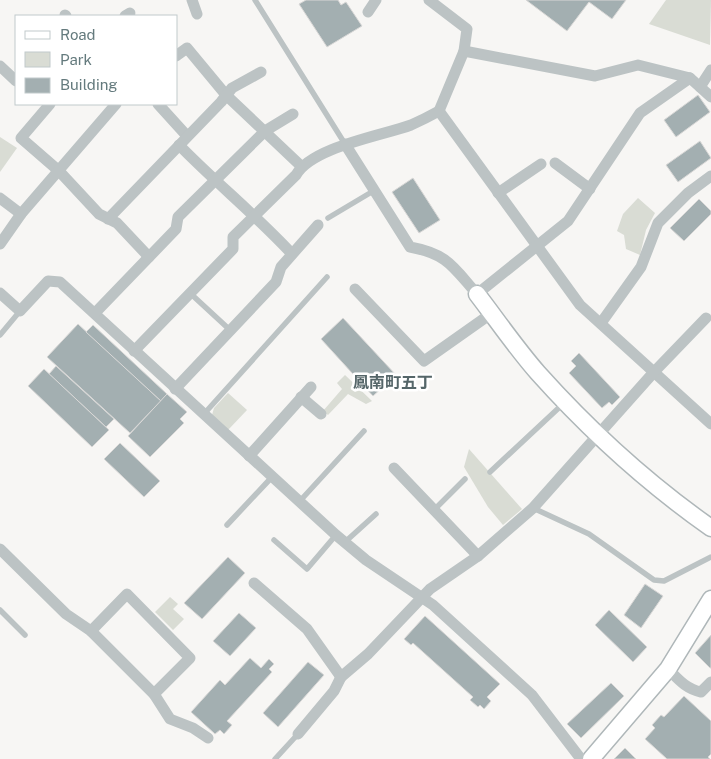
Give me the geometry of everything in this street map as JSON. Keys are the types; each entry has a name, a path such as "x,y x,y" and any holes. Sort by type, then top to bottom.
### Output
{"street":[{"path":"192,0 197,14"},
{"path":"368,12 376,0"},
{"path":"134,351 233,249 233,237 296,175 301,166 345,144 412,124 439,111 464,51 467,29 429,0"},
{"path":"178,55 187,48 226,95 301,166"},
{"path":"464,51 595,76 638,65 690,78 711,97"},
{"path":"0,66 15,80"},
{"path":"700,87 711,70"},
{"path":"108,219 232,88 261,72"},
{"path":"477,294 538,248 568,221 640,113 690,78"},
{"path":"46,105 21,138 59,171 99,214 117,223 149,256"},
{"path":"0,244 21,214 115,105"},
{"path":"159,105 183,141 215,181 292,254"},
{"path":"439,111 580,305 711,424"},
{"path":"94,313 176,229 178,217 265,131 293,114"},
{"path":"345,144 410,247 427,250 445,258 477,294 537,371 598,437 670,499 711,528"},
{"path":"555,163 590,189"},
{"path":"498,193 541,164"},
{"path":"600,323 641,268 658,223 688,193 711,176"},
{"path":"0,198 21,214"},
{"path":"176,389 276,282 281,267 318,225"},
{"path":"0,293 20,311 48,281 60,282 340,539 366,560 433,604 532,695 581,759"},
{"path":"355,289 424,361 492,313"},
{"path":"298,734 334,691 341,677 368,654 430,589 478,556 533,508 654,372 706,318"},
{"path":"249,456 311,386"},
{"path":"301,397 322,414"},
{"path":"394,468 478,556"},
{"path":"0,549 66,614 90,631 154,694 170,719 193,728 208,738"},
{"path":"254,583 307,629 341,677"},
{"path":"90,631 127,594 190,658 154,694"},
{"path":"591,759 668,669 711,599"},
{"path":"668,669 682,684 693,690 701,692 711,682"}],"lane":[{"path":"255,0 345,144"},
{"path":"328,218 375,190"},
{"path":"203,415 327,277"},
{"path":"191,294 230,330"},
{"path":"0,334 20,311"},
{"path":"490,472 565,402"},
{"path":"299,502 364,431"},
{"path":"227,525 272,477"},
{"path":"434,510 465,479"},
{"path":"533,508 589,534 654,580 664,581 711,557"},
{"path":"274,540 307,569 340,539 376,514"},
{"path":"0,610 25,635"},
{"path":"275,759 298,734"}],"green space":[{"path":"666,0 711,0 710,45 649,24"},
{"path":"0,137 17,148 0,172"},
{"path":"638,198 655,213 646,230 640,255 626,249 624,235 617,231 623,214"},
{"path":"345,375 372,401 366,404 348,394 328,415 323,411 342,389 337,383"},
{"path":"228,393 247,410 228,430 212,415 214,408"},
{"path":"469,449 522,509 503,525 488,507 464,467"},
{"path":"170,597 178,604 173,609 184,619 173,630 155,612"}],"building":[{"path":"306,0 338,0 341,5 346,2 362,26 327,47 299,4"},
{"path":"526,0 626,0 612,19 589,2 567,31"},
{"path":"698,95 710,112 676,137 664,120"},
{"path":"700,141 711,158 678,182 666,165"},
{"path":"413,178 440,220 419,233 392,192"},
{"path":"699,199 711,211 711,214 684,241 670,228"},
{"path":"343,318 396,375 373,396 321,339"},
{"path":"78,324 161,401 130,433 47,357"},
{"path":"93,325 167,394 161,401 86,332"},
{"path":"579,353 620,397 612,405 609,402 602,408 569,373 576,366 571,361"},
{"path":"56,366 114,419 106,427 49,374"},
{"path":"44,369 109,430 92,447 28,386"},
{"path":"167,394 187,412 180,419 184,423 150,457 128,436"},
{"path":"120,443 160,481 144,497 104,459"},
{"path":"228,557 245,573 202,619 184,603"},
{"path":"645,584 663,596 641,628 624,615"},
{"path":"609,610 647,647 633,662 595,625"},
{"path":"239,613 256,628 230,656 213,641"},
{"path":"425,616 500,684 487,697 491,701 484,709 480,705 478,707 470,700 473,697 413,643 411,645 404,639"},
{"path":"711,635 711,668 710,668 695,653"},
{"path":"250,658 261,668 269,659 274,664 269,669 272,672 227,721 232,725 224,734 220,730 215,734 191,712 220,680 225,685"},
{"path":"308,662 324,675 278,727 263,713"},
{"path":"611,683 624,696 581,738 567,724"},
{"path":"684,696 711,721 711,754 708,757 710,759 667,759 645,739 655,728 652,725 661,715 664,717"},
{"path":"625,748 636,759 614,759"}],"district":[{"name":"鳳南町五丁","path":"393,382"}]}
